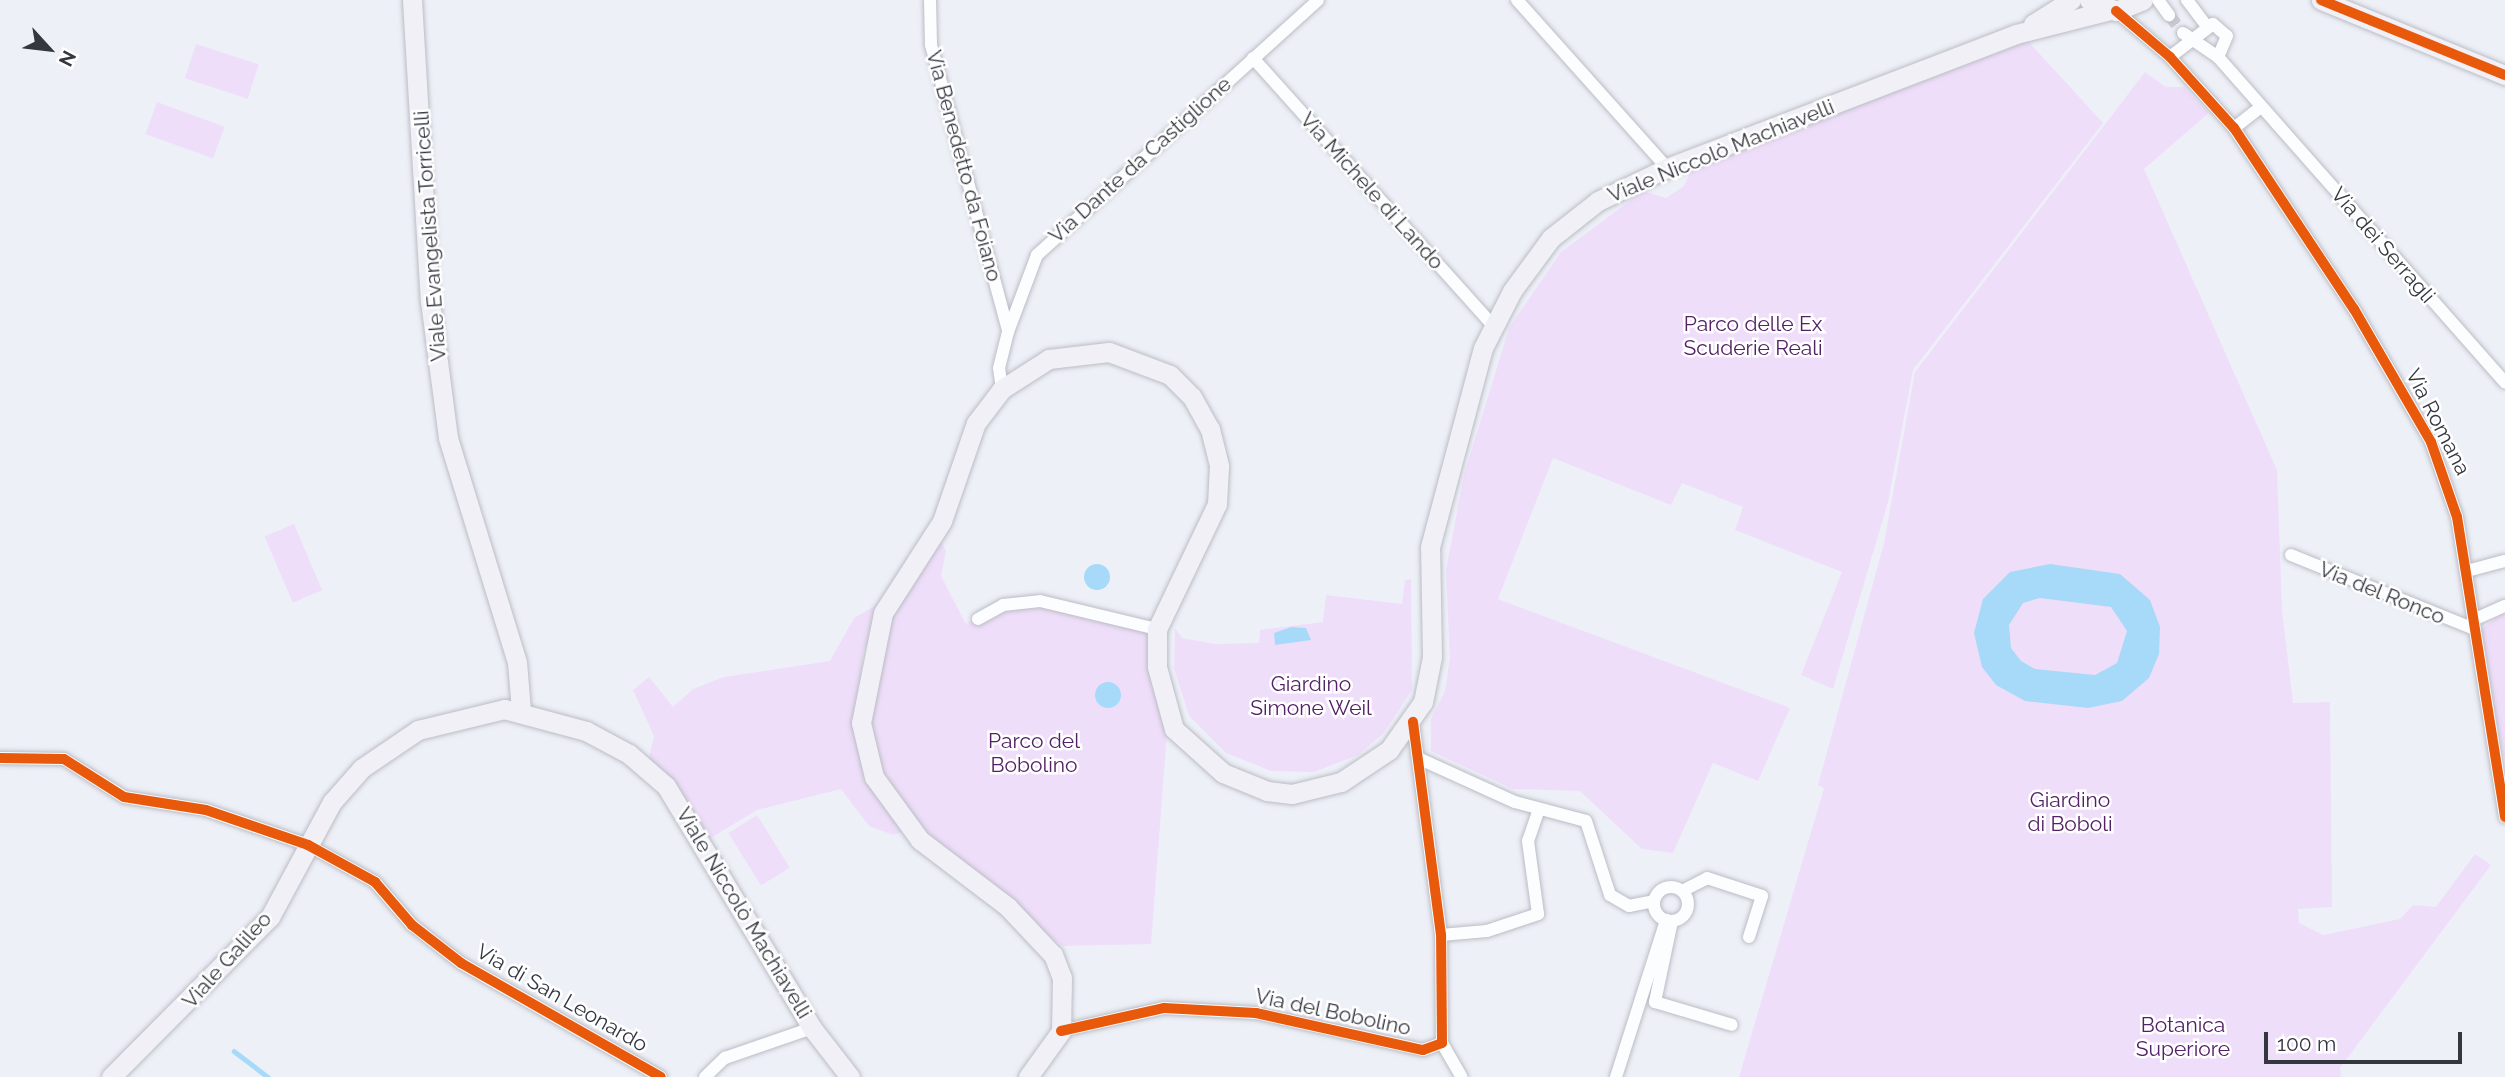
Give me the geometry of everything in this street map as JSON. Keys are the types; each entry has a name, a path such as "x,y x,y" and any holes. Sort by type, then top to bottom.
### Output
{"main road":[{"name":"Viale Evangelista Torricelli","path":"412,0 430,301 448,438 518,671 521,711"},
{"name":"Viale Niccolò Machiavelli","path":"2016,34 2071,0"},
{"path":"2089,0 2113,11"},
{"name":"Viale Niccolò Machiavelli","path":"1061,1031 1062,978 1049,948 1008,907 948,867 920,840 874,777 862,746 865,678 883,613 942,521 976,423 1002,389 1049,359 1109,352 1170,375 1192,397 1210,429 1219,466 1217,504 1157,629 1157,667 1174,729 1195,752 1246,784 1292,794 1341,782 1389,750 1413,722 1430,677 1430,547 1492,324 1538,254 1577,214 1667,168 2016,34 2113,11 2143,0"},
{"path":"2321,0 2505,75"},
{"name":"Viale Galileo","path":"111,1077 244,947 276,907 308,845 347,782 389,746 449,718 485,710 521,711"},
{"name":"Viale Niccolò Machiavelli","path":"521,711 586,731 631,755 689,815 812,1028 850,1077"},
{"path":"1028,1077 1061,1031"}],"street":[{"name":"Via Benedetto da Foiano","path":"930,0 931,45 1008,332"},
{"name":"Via Dante da Castiglione","path":"1002,389 999,368 1008,332 1026,274 1045,244 1318,0"},
{"path":"1517,0 1667,168"},
{"path":"2158,0 2169,15"},
{"path":"2187,0 2206,25 2223,30 2227,38 2218,57"},
{"name":"Via Romana","path":"2113,11 2170,57 2234,128 2354,309 2431,442 2450,488 2474,569 2473,624 2505,817"},
{"path":"2170,57 2186,36 2206,25"},
{"name":"Via dei Serragli","path":"2186,36 2218,57 2505,383"},
{"name":"Via Michele di Lando","path":"1253,58 1492,324"},
{"path":"2234,128 2261,107"},
{"name":"Via del Ronco","path":"2291,555 2473,624"},
{"path":"2474,569 2505,561"},
{"path":"978,619 1003,605 1040,601 1157,629"},
{"path":"2473,624 2505,606"},
{"path":"1413,722 1420,759 1441,935 1442,1043 1462,1077"},
{"name":"Via di San Leonardo","path":"0,758 64,759 124,797 206,810 308,845 375,882 412,925 461,963 661,1077"},
{"path":"1420,759 1539,809 1592,825 1606,890 1616,902 1654,901"},
{"path":"1441,935 1475,934 1538,914 1528,841 1539,809"},
{"path":"1654,901 1663,889 1682,891 1707,878 1762,896 1749,937"},
{"path":"1616,1077 1669,920 1687,909 1682,891"},
{"path":"1654,901 1669,920 1655,1002 1732,1025"},
{"name":"Via del Bobolino","path":"1061,1031 1172,1008 1256,1013 1423,1050 1442,1043"},
{"path":"705,1077 725,1058 812,1028"}],"green space":[{"name":"Parco delle Ex Scuderie Reali","path":"2026,39 2103,123 1913,370 1888,502 1833,689 1801,675 1842,572 1735,530 1743,507 1682,483 1671,505 1553,458 1498,599 1790,708 1758,781 1713,763 1673,853 1642,849 1580,791 1513,789 1431,751 1431,719 1445,691 1450,657 1446,570 1464,475 1509,328 1561,252 1643,191 1666,198 1684,186 1691,171"},
{"path":"196,44 259,64 248,99 185,78"},
{"name":"Giardino di Boboli","path":"2145,72 2166,87 2184,87 2209,113 2144,169 2277,470 2282,610 2293,703 2330,702 2332,907 2298,909 2299,923 2323,935 2400,919 2413,905 2436,907 2475,854 2491,865 2340,1068 2341,1077 1739,1077 1824,788 1818,785 1884,543 1915,372"},
{"path":"157,102 225,127 213,159 145,134"},
{"path":"294,524 322,590 293,603 265,537"},
{"name":"Parco del Bobolino","path":"940,539 946,551 941,576 966,624 1014,597 1043,596 1152,623 1148,665 1167,733 1151,944 1063,946 938,851 869,751 867,721 887,622"},
{"name":"Giardino Simone Weil","path":"1411,579 1412,690 1383,734 1358,755 1314,772 1271,771 1226,753 1189,716 1174,668 1175,628 1182,638 1215,644 1259,643 1260,630 1323,622 1326,595 1402,604 1405,580"},
{"path":"887,599 863,653 855,739 908,830 893,835 869,826 841,789 757,810 709,839 694,812 648,763 654,736 633,690 649,677 673,707 693,689 724,677 830,661 854,618"},
{"path":"2503,612 2505,616 2505,763 2479,631"},
{"path":"757,815 790,868 761,886 728,833"}],"water":[{"path":"1097,564 1106,568 1110,577 1106,586 1097,590 1088,586 1084,577 1088,568"},
{"path":"2050,564 2120,574 2150,600 2160,627 2159,654 2149,678 2122,701 2088,708 2025,701 1996,685 1982,667 1974,633 1983,599 2010,572","holes":["2040,598 2111,607 2127,631 2117,663 2095,675 2035,669 2021,661 2011,648 2009,625 2023,603"]},
{"path":"1291,627 1306,628 1311,640 1275,645 1274,633"},
{"path":"1108,682 1118,685 1121,695 1118,705 1108,708 1098,705 1095,695 1098,685"}],"waterway":[{"path":"234,1051 268,1077"}],"tunnel":[{"path":"2169,15 2183,33"}],"cycle path":[{"path":"2321,0 2505,75"},
{"path":"2116,11 2170,57 2234,128 2354,309 2431,442 2457,517 2505,817"},
{"path":"1061,1031 1164,1008 1256,1013 1423,1050 1442,1043 1441,935 1413,722"},
{"path":"0,758 64,759 124,797 206,810 308,845 375,882 412,925 461,963 661,1077"}],"park label":[{"name":"Botanica Superiore","path":"2183,1037"}]}
